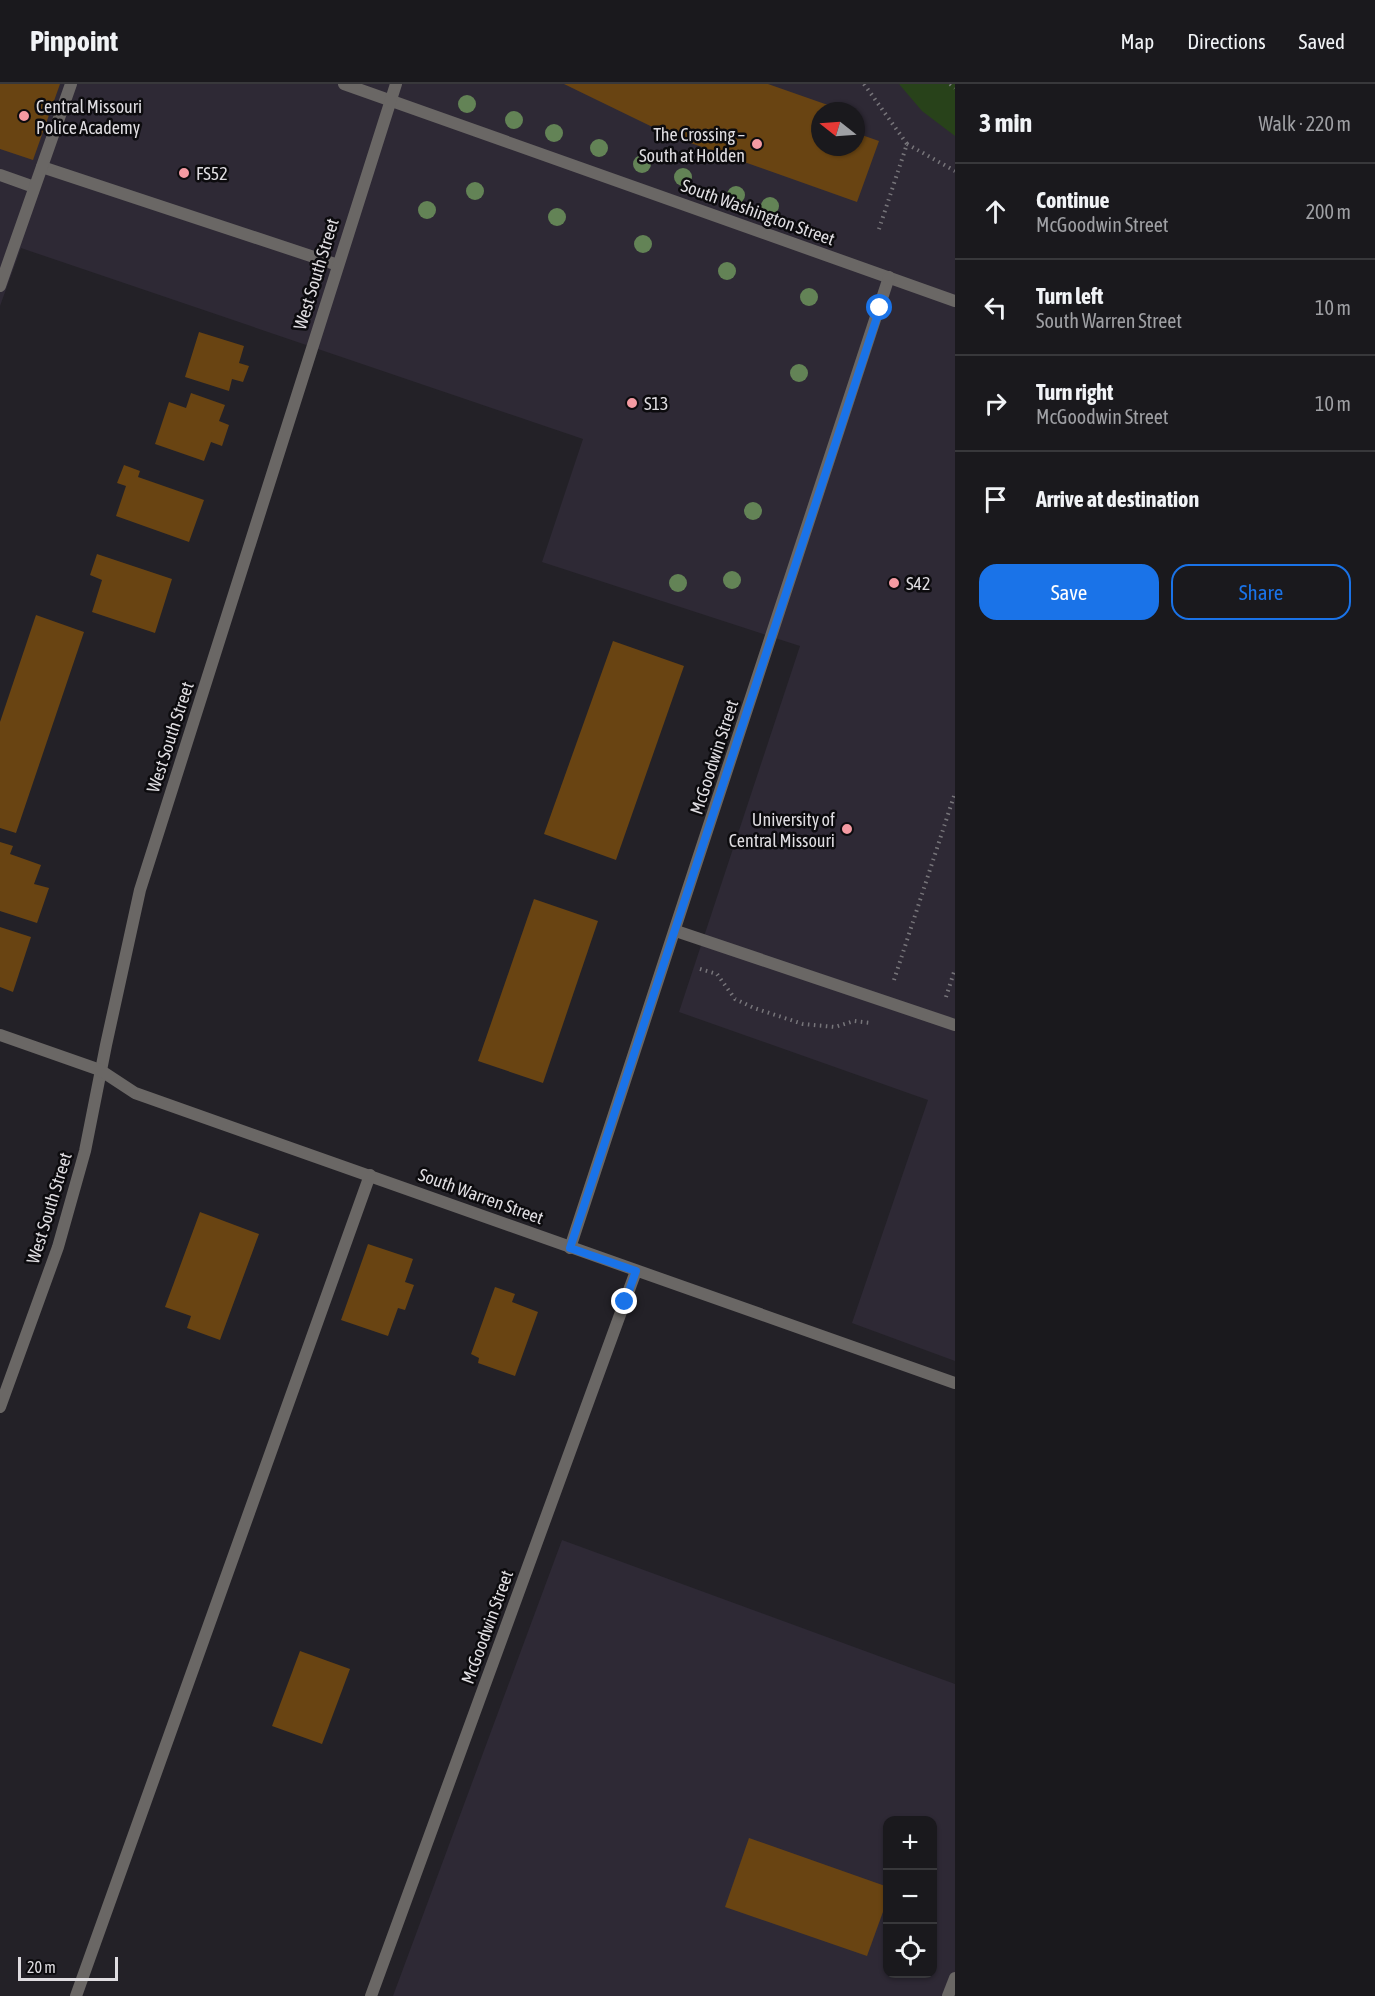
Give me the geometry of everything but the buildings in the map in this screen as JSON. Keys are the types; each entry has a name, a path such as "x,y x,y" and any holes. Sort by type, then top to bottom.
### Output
{"street":[{"path":"0,286 71,84"},
{"name":"South Washington Street","path":"344,84 955,301"},
{"name":"West South Street","path":"0,1407 58,1247 85,1151 100,1070 140,890 396,84"},
{"path":"42,167 338,265"},
{"path":"0,175 34,187"},
{"name":"McGoodwin Street","path":"570,1248 890,278"},
{"path":"675,932 955,1025"},
{"name":"South Warren Street","path":"0,1035 100,1070 135,1093 955,1383"},
{"path":"76,1996 370,1175"},
{"name":"McGoodwin Street","path":"372,1996 636,1271"},
{"path":"948,1996 955,1978"}],"path":[{"path":"864,84 907,144 955,171"},
{"path":"950,84 955,88"},
{"path":"878,232 907,144"},
{"path":"700,969 717,974 735,999 754,1008 803,1024 834,1027 854,1021 878,1026 955,793"},
{"path":"939,1020 955,969"}],"shaded area":[{"name":"University of Central Missouri","path":"0,84 955,84 955,1361 852,1323 928,1100 679,1012 800,646 542,562 583,439 21,248 0,306"},
{"path":"562,1540 955,1684 955,1996 393,1996"}],"green space":[{"path":"899,84 955,84 955,136 922,111"}],"place":[{"name":"Central Missouri Police Academy","path":"24,116"},
{"name":"The Crossing – South at Holden","path":"757,144"},
{"name":"FS52","path":"184,173"},
{"name":"S13","path":"632,403"},
{"name":"S42","path":"894,583"},
{"name":"University of Central Missouri","path":"847,829"}],"route":[{"path":"625,1302 636,1271 570,1248 880,308"}]}
